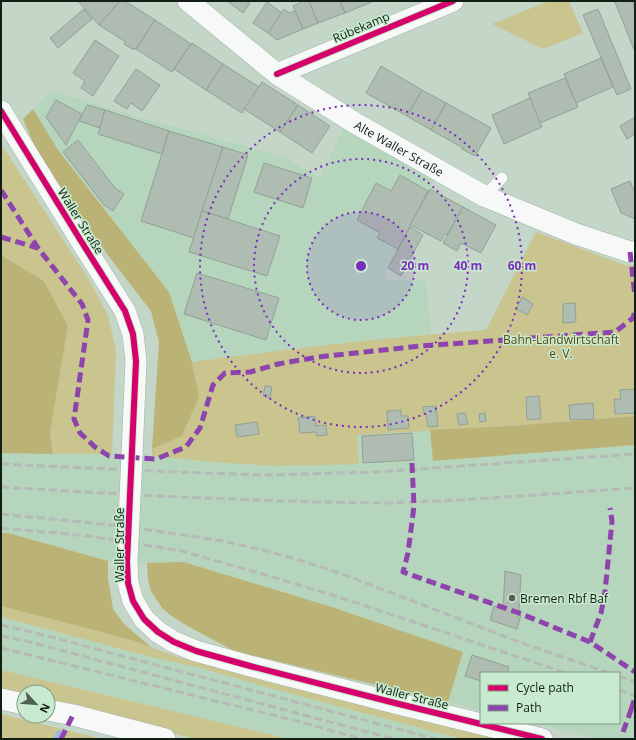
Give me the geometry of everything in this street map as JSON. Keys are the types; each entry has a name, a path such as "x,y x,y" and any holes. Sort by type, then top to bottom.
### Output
{"street":[{"name":"Alte Waller Straße","path":"188,1 277,74 353,122 484,196 576,234 630,252 635,252"},
{"name":"Rübekamp","path":"277,74 453,1"},
{"name":"Waller Straße","path":"1,110 125,311 132,334 136,361 127,562 128,583 133,601 144,619 158,632 174,642 196,651 377,699 480,724"},
{"path":"1,699 16,702"},
{"path":"56,712 165,739"},
{"name":"Waller Straße","path":"480,724 542,739"}],"lane":[{"path":"484,196 502,178"}],"shaded area":[{"path":"52,91 141,118 284,157 320,178 347,121 437,175 386,271 385,280 426,280 431,334 292,349 192,362 169,292 58,150 33,109"},
{"path":"33,109 58,150 169,292 192,362 199,397 182,436 152,449 159,342 151,311 107,254 38,154 23,119"},
{"path":"1,255 44,281 68,326 50,433 53,454 1,453"},
{"path":"635,416 635,445 433,461 430,430 509,426"},
{"path":"430,430 434,461 635,445 635,739 598,739 536,724 620,724 620,672 480,672 480,711 448,702 463,652 335,608 184,562 147,563 108,561 8,533 1,533 1,453 112,454 277,466 359,464 357,435"},
{"path":"1,533 8,533 108,561 108,578 113,609 124,624 151,647 128,639 1,606"},
{"path":"184,562 335,608 463,652 448,702 234,651 170,615 162,608 151,591 148,579 147,563"},
{"path":"1,617 151,657 201,668 461,739 289,739 1,670"}],"green space":[{"path":"549,1 569,1 583,33 543,49 492,24"},
{"path":"1,144 90,281 108,316 116,350 112,454 53,454 50,433 68,326 44,281 1,255"},
{"name":"Bahn-Landwirtschaft e. V.","path":"536,232 625,265 635,266 635,416 509,426 357,435 359,464 277,466 152,456 152,449 182,436 199,397 192,362 265,352 412,336 486,330"},
{"path":"1,606 128,639 178,657 271,683 500,739 461,739 201,668 151,657 1,617"},
{"path":"1,670 289,739 196,739 56,704 56,684 16,684 16,694 1,691"},
{"path":"1,714 16,718 16,724 41,724 102,739 1,739"}],"building":[{"path":"78,1 120,1 99,25"},
{"path":"120,1 125,1 155,20 134,50 124,44 126,42 99,25"},
{"path":"227,1 247,1 250,3 243,13"},
{"path":"299,1 309,1 318,23 303,29 293,6 300,3"},
{"path":"309,1 340,1 345,13 318,23"},
{"path":"340,1 374,1 345,13"},
{"path":"632,1 635,10 635,52 615,2"},
{"path":"267,2 282,13 268,33 253,23"},
{"path":"84,9 92,19 58,48 50,38"},
{"path":"284,9 289,13 295,11 303,29 277,40 268,33"},
{"path":"598,9 631,89 617,95 583,15"},
{"path":"155,20 191,44 172,72 136,49"},
{"path":"95,40 119,56 93,96 81,88 85,81 73,73"},
{"path":"192,43 223,64 206,90 174,69"},
{"path":"601,58 613,87 576,103 564,74"},
{"path":"223,64 259,87 242,113 206,90"},
{"path":"381,66 422,90 407,116 366,93"},
{"path":"136,69 160,85 142,111 131,103 127,109 114,101"},
{"path":"565,78 578,107 540,123 528,93"},
{"path":"262,82 298,105 280,132 244,109"},
{"path":"422,90 446,103 431,130 407,116"},
{"path":"530,98 542,127 504,144 492,115"},
{"path":"56,100 82,114 66,145 46,117"},
{"path":"446,103 491,128 475,156 431,130"},
{"path":"87,105 105,110 100,128 79,121"},
{"path":"298,105 330,126 312,153 280,132"},
{"path":"105,110 169,131 162,154 98,134"},
{"path":"635,117 635,134 627,139 620,126"},
{"path":"169,131 223,147 194,238 141,221"},
{"path":"78,140 115,188 124,194 113,211 104,205 63,152"},
{"path":"223,147 248,155 228,219 202,211"},
{"path":"264,163 312,178 303,208 254,192"},
{"path":"400,175 428,191 398,249 377,238 380,233 357,220 376,183 391,191"},
{"path":"630,181 635,193 635,219 621,213 611,189"},
{"path":"430,189 463,207 447,235 445,234 441,241 410,225"},
{"path":"463,207 496,225 481,253 461,243 457,251 443,243"},
{"path":"202,211 280,236 267,276 189,252"},
{"path":"410,227 423,235 401,276 388,268"},
{"path":"197,273 279,298 266,340 184,314"},
{"path":"522,297 533,304 527,315 516,309"},
{"path":"575,303 576,322 563,323 563,304"},
{"path":"265,386 272,387 270,398 263,396"},
{"path":"635,389 635,413 615,414 614,399 621,399 620,390"},
{"path":"539,396 541,419 527,420 526,397"},
{"path":"593,403 594,419 570,420 569,405"},
{"path":"436,406 438,426 428,427 426,414 424,414 423,407"},
{"path":"401,410 401,416 408,416 409,428 388,430 387,411"},
{"path":"465,413 468,424 459,425 457,414"},
{"path":"485,413 486,421 480,422 479,414"},
{"path":"315,416 316,426 326,425 327,435 317,436 316,432 300,433 298,418"},
{"path":"257,422 259,434 237,437 235,425"},
{"path":"412,433 414,460 363,463 362,436"},
{"name":"Bremen Rbf Baf","path":"505,571 521,575 519,614 521,615 517,629 490,620 494,606 503,608"},
{"path":"472,655 509,667 507,672 480,672 480,681 465,676"}],"waterway":[{"path":"56,739 59,733"}],"railway":[{"path":"1,464 266,475 376,472 635,454"},
{"path":"1,487 154,496 312,502 386,503 462,500 635,488"},
{"path":"1,514 122,526 223,541 267,551 345,575 522,643 606,672"},
{"path":"1,528 89,536 182,551 345,599 563,672"},
{"path":"1,625 436,739"},
{"path":"1,636 26,641 394,739"},
{"path":"1,648 297,721 362,739"},
{"path":"620,676 635,682"},
{"path":"620,690 635,696"}],"marked path":[{"path":"1,190 38,248 82,304 88,320 74,419 80,433 95,447 109,456 156,459 186,447 200,428 213,385 225,373 250,372 278,364 318,357 421,346 615,332 633,318 635,311"},
{"path":"1,237 38,248"},
{"path":"630,252 635,296"},
{"path":"412,463 414,506 408,553 403,572 519,613 590,642 635,672"},
{"path":"590,642 601,613 605,592 612,521 610,508"},
{"path":"631,710 635,697"},
{"path":"623,732 631,710 635,712"},
{"path":"61,739 73,715"}],"cycle path":[{"path":"277,74 453,1"},
{"path":"1,111 125,311 133,334 136,361 127,562 128,583 133,601 144,619 158,632 174,642 196,651 480,724"},
{"path":"481,724 542,739"}],"place":[{"name":"Bremen Rbf Baf","path":"512,598"}]}
